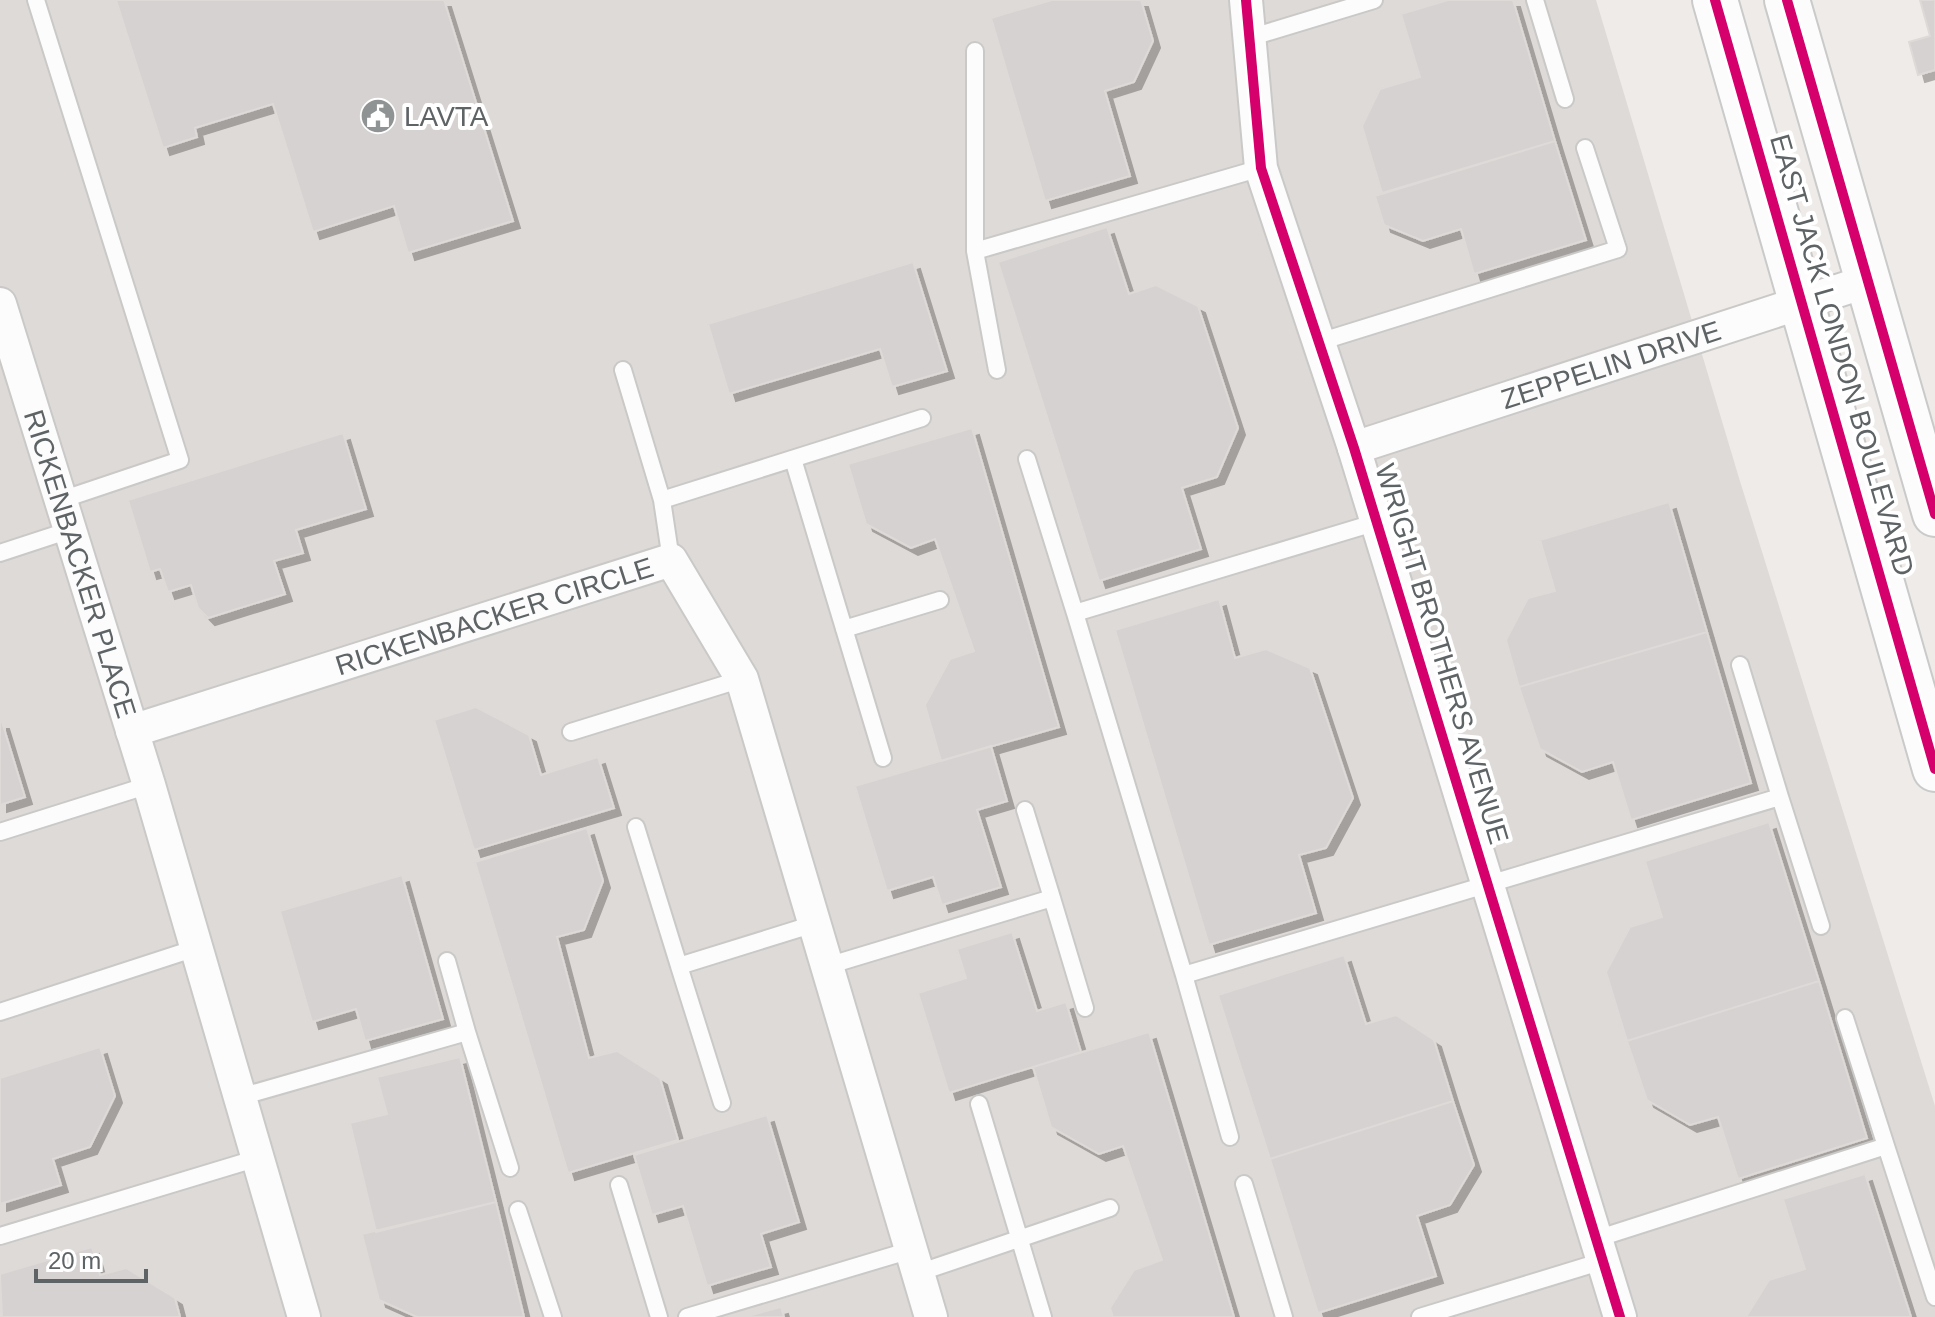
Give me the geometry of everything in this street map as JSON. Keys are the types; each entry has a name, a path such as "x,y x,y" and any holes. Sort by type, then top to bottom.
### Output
{"main road":[{"name":"EAST JACK LONDON BOULEVARD","path":"1715,0 1935,769"},
{"name":"EAST JACK LONDON BOULEVARD","path":"1787,0 1935,514"}],"street":[{"name":"WRIGHT BROTHERS AVENUE","path":"1246,0 1261,168 1354,448 1620,1317"},
{"name":"ZEPPELIN DRIVE","path":"1354,448 1868,281"},
{"name":"RICKENBACKER PLACE","path":"0,304 132,731"},
{"name":"RICKENBACKER CIRCLE","path":"132,731 671,560 742,679 931,1317"},
{"path":"132,731 304,1317"}],"lane":[{"path":"0,553 66,515 180,460 36,0"},
{"path":"1249,38 1374,0"},
{"path":"1535,0 1565,99"},
{"path":"975,51 975,251 997,370"},
{"path":"1319,342 1618,249 1585,148"},
{"path":"975,251 1261,168"},
{"path":"623,370 662,500 671,560"},
{"path":"662,500 922,418"},
{"path":"793,459 883,758"},
{"path":"1027,459 1230,1137"},
{"path":"1075,613 1377,522"},
{"path":"844,629 940,600"},
{"path":"1740,665 1821,926"},
{"path":"571,732 742,679"},
{"path":"0,832 149,785"},
{"path":"1184,975 1780,797"},
{"path":"1025,810 1085,1008"},
{"path":"636,827 722,1103"},
{"path":"827,966 1052,898"},
{"path":"679,966 814,924"},
{"path":"0,1012 196,948"},
{"path":"447,961 510,1168"},
{"path":"1845,1018 1935,1297"},
{"path":"240,1097 467,1032"},
{"path":"979,1104 1043,1317"},
{"path":"1420,1317 1886,1146"},
{"path":"0,1236 258,1158"},
{"path":"1244,1184 1284,1317"},
{"path":"619,1185 659,1317"},
{"path":"687,1317 1019,1239 1110,1208"},
{"path":"518,1210 553,1317"}],"shaded area":[{"path":"0,0 1596,0 1739,478 1935,1106 1935,1317 0,1317"}],"building":[{"name":"LAVTA","path":"116,0 444,0 513,221 408,253 394,206 313,232 273,104 195,128 197,137 163,148"},
{"path":"1052,0 1141,0 1153,41 1134,82 1105,91 1130,176 1045,201 991,18"},
{"path":"1448,0 1513,0 1555,141 1382,193 1362,126 1380,89 1420,77 1401,14"},
{"path":"1920,0 1935,0 1935,70 1918,75 1909,42 1930,36"},
{"path":"1555,141 1586,240 1474,274 1461,229 1423,241 1384,225 1375,196"},
{"path":"1107,227 1129,294 1156,285 1198,306 1238,428 1217,477 1182,488 1201,549 1099,581 998,262"},
{"path":"913,262 947,371 892,387 880,349 729,394 708,324"},
{"path":"972,428 1059,727 941,761 925,705 950,659 974,651 935,539 911,548 866,524 848,464"},
{"path":"343,433 366,509 296,530 303,553 274,561 285,594 208,618 198,608 191,585 168,592 160,569 150,572 128,500"},
{"path":"1669,502 1707,632 1519,687 1506,640 1528,598 1555,591 1540,540"},
{"path":"1219,599 1235,658 1266,649 1310,668 1353,798 1326,848 1299,855 1316,913 1209,945 1115,630"},
{"path":"1707,632 1751,783 1631,820 1613,762 1582,772 1540,749 1519,687"},
{"path":"476,707 529,735 541,775 598,757 614,808 474,850 434,720"},
{"path":"0,722 25,797 0,805"},
{"path":"991,746 1007,801 977,810 1001,887 942,905 933,877 887,891 855,786"},
{"path":"1769,822 1819,981 1627,1041 1606,972 1630,927 1662,917 1645,861"},
{"path":"587,828 603,881 584,930 557,937 589,1058 617,1051 660,1078 678,1140 568,1173 475,862"},
{"path":"402,875 443,1019 365,1041 356,1009 312,1022 280,911"},
{"path":"1012,932 1037,1011 1066,1002 1081,1052 949,1093 918,993 966,978 957,949"},
{"path":"1344,955 1366,1024 1396,1015 1434,1040 1453,1101 1270,1159 1218,995"},
{"path":"1819,981 1867,1138 1738,1179 1718,1117 1690,1125 1647,1100 1627,1041"},
{"path":"1149,1032 1234,1317 1113,1317 1110,1308 1134,1270 1162,1260 1123,1146 1099,1154 1051,1127 1033,1067"},
{"path":"100,1047 115,1096 90,1147 53,1159 61,1185 0,1204 0,1078"},
{"path":"460,1057 496,1202 376,1232 350,1123 387,1114 377,1077"},
{"path":"1453,1101 1474,1165 1450,1205 1417,1216 1436,1276 1318,1313 1270,1159"},
{"path":"767,1115 799,1222 761,1234 771,1267 707,1286 683,1206 652,1215 634,1155"},
{"path":"1865,1174 1911,1317 1746,1317 1769,1280 1805,1269 1783,1199"},
{"path":"496,1202 524,1317 417,1317 379,1300 362,1234"},
{"path":"92,1247 100,1275 126,1268 175,1298 180,1317 2,1317 0,1274"},
{"path":"781,1307 784,1317 744,1317"}],"cycle path":[{"path":"1246,0 1261,168 1354,448 1620,1317"},
{"path":"1715,0 1935,769"},
{"path":"1787,0 1935,514"}],"place":[{"name":"LAVTA","path":"378,116"}]}
